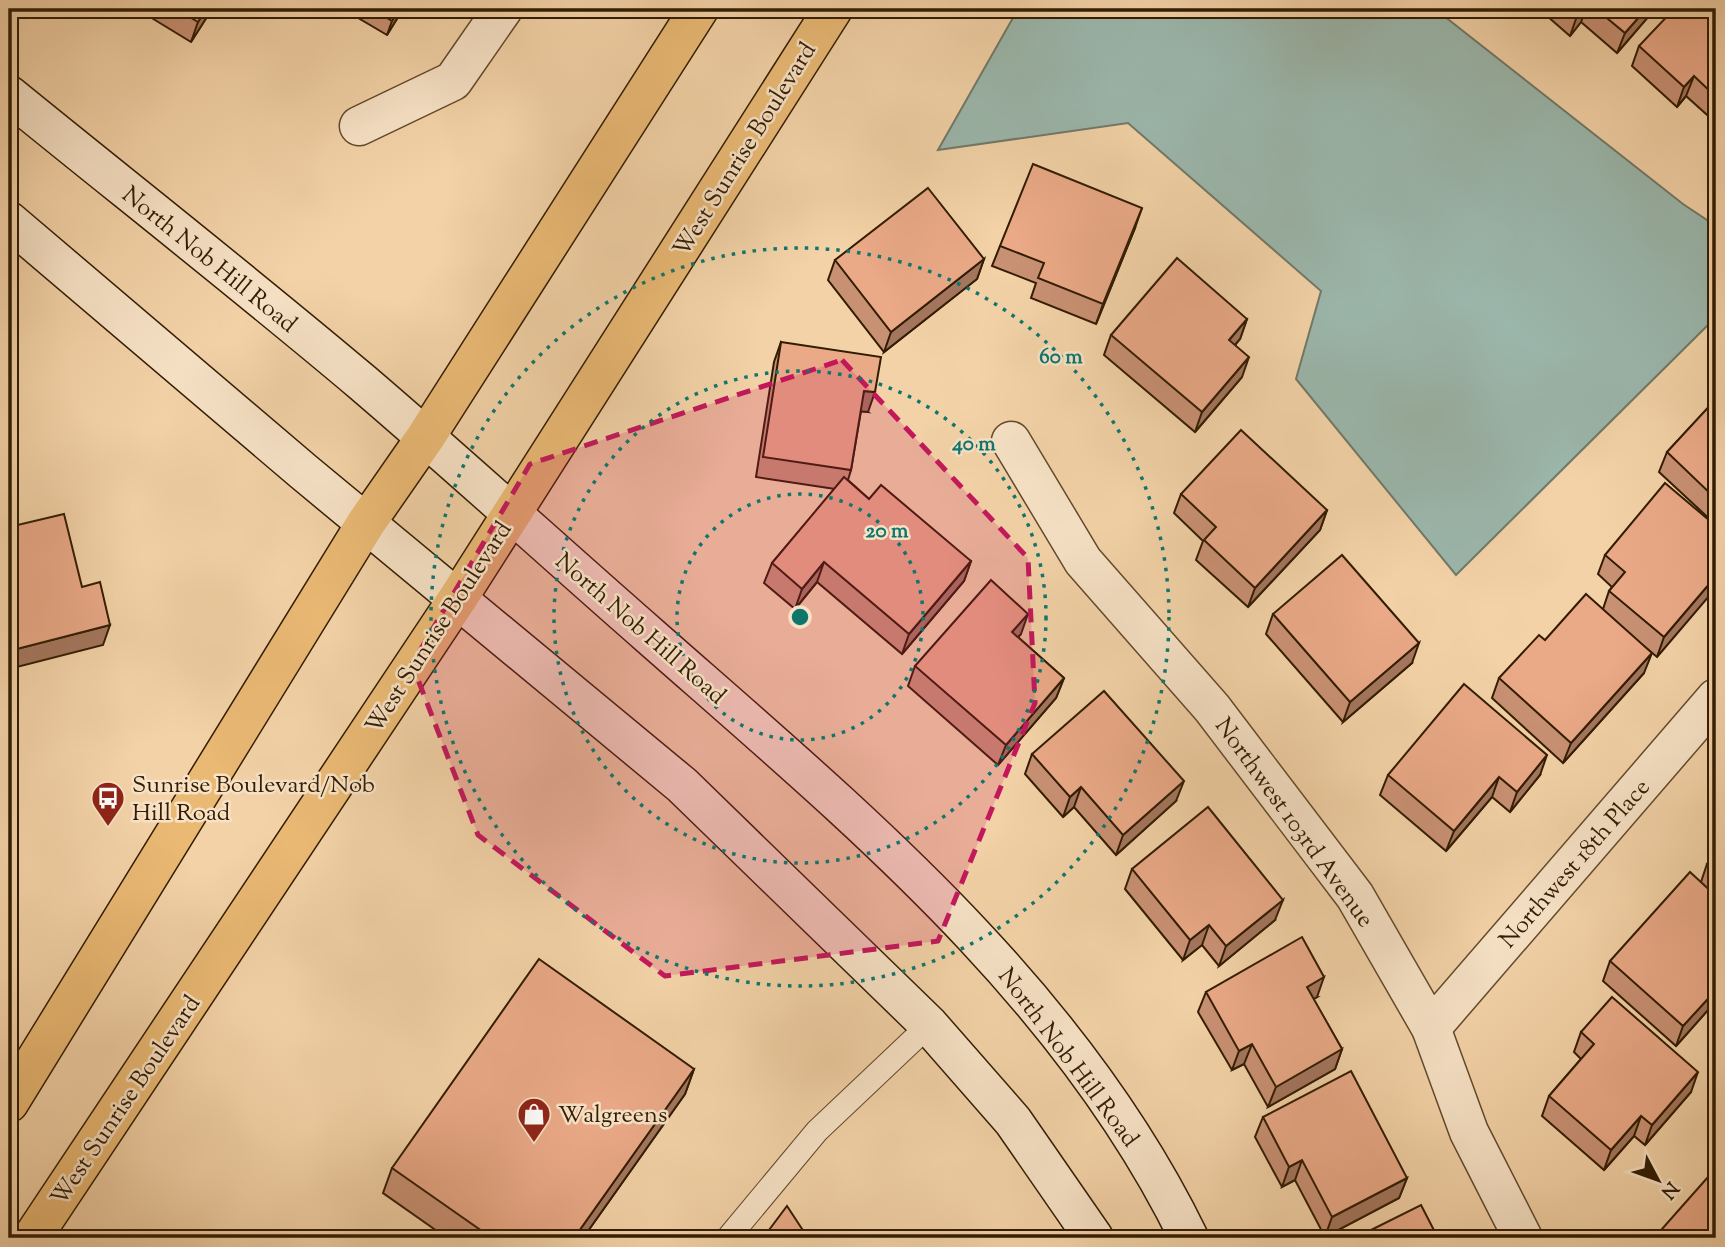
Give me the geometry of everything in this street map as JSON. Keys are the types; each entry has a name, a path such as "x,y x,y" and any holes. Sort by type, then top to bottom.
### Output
{"highway":[{"path":"9,1103 366,523 425,438 698,9"},
{"name":"West Sunrise Boulevard","path":"32,1238 458,598 833,9"}],"main road":[{"path":"359,126 453,82 503,9"},
{"name":"North Nob Hill Road","path":"9,95 362,382 878,837 1016,982 1077,1060 1162,1183 1189,1238"},
{"path":"9,221 366,523 682,785 929,1025 1013,1121 1094,1238"},
{"name":"Northwest 103rd Avenue","path":"1011,441 1083,561 1212,708 1355,896 1431,1028 1469,1132 1522,1238"},
{"name":"Northwest 18th Place","path":"1431,1028 1716,698"}],"lane":[{"path":"728,1238 817,1131 929,1025"}],"highlighted area":[{"path":"842,360 1028,558 1035,703 938,941 665,976 478,835 412,664 530,464"}],"shaded area":[{"path":"1018,9 1435,9 1683,204 1716,226 1716,317 1456,575 1296,379 1321,291 1128,123 938,150"}],"building":[{"path":"176,9 206,9 198,22"},
{"path":"372,9 400,9 392,21"},
{"path":"1569,9 1583,9 1577,16"},
{"path":"1596,9 1646,9 1625,33"},
{"path":"1674,9 1716,9 1716,97 1694,76 1684,87 1639,46"},
{"path":"1033,164 1142,208 1103,304 1038,278 1044,263 1000,246"},
{"path":"928,188 984,259 891,332 835,260"},
{"path":"1177,258 1247,319 1229,340 1249,357 1202,412 1111,335"},
{"path":"781,342 881,357 875,392 864,391 851,470 763,457"},
{"path":"1716,399 1716,499 1667,452"},
{"path":"1241,430 1327,510 1255,588 1204,540 1216,527 1181,494"},
{"path":"844,477 869,499 881,485 971,561 909,634 824,562 802,589 772,563"},
{"path":"1665,483 1716,526 1716,576 1664,637 1609,591 1625,572 1605,555"},
{"path":"64,514 82,587 100,582 110,625 9,651 9,527"},
{"path":"1342,555 1419,643 1350,702 1273,614"},
{"path":"991,580 1028,614 1012,632 1064,678 1006,745 915,666"},
{"path":"1586,594 1652,653 1571,743 1499,678 1539,635 1545,640"},
{"path":"1464,684 1547,755 1517,792 1499,777 1454,831 1388,775"},
{"path":"1104,691 1184,781 1123,835 1081,787 1070,797 1032,754"},
{"path":"1208,807 1283,900 1226,946 1209,925 1190,940 1132,869"},
{"path":"1716,853 1716,872 1707,864"},
{"path":"1690,872 1716,896 1716,990 1683,1026 1610,961"},
{"path":"1302,937 1324,977 1307,987 1342,1049 1276,1087 1252,1044 1239,1051 1206,992"},
{"name":"Walgreens","path":"539,959 694,1069 574,1238 492,1238 392,1168"},
{"path":"1612,997 1698,1072 1652,1125 1641,1116 1611,1150 1549,1096 1594,1044 1581,1032"},
{"path":"1351,1071 1407,1178 1332,1217 1302,1160 1289,1167 1263,1117"},
{"path":"1716,1168 1716,1238 1654,1238"},
{"path":"1421,1205 1438,1238 1363,1238 1361,1235"},
{"path":"787,1206 808,1238 763,1238"}],"place":[{"name":"Sunrise Boulevard/Nob Hill Road","path":"108,828"},
{"name":"Walgreens","path":"534,1144"}]}
